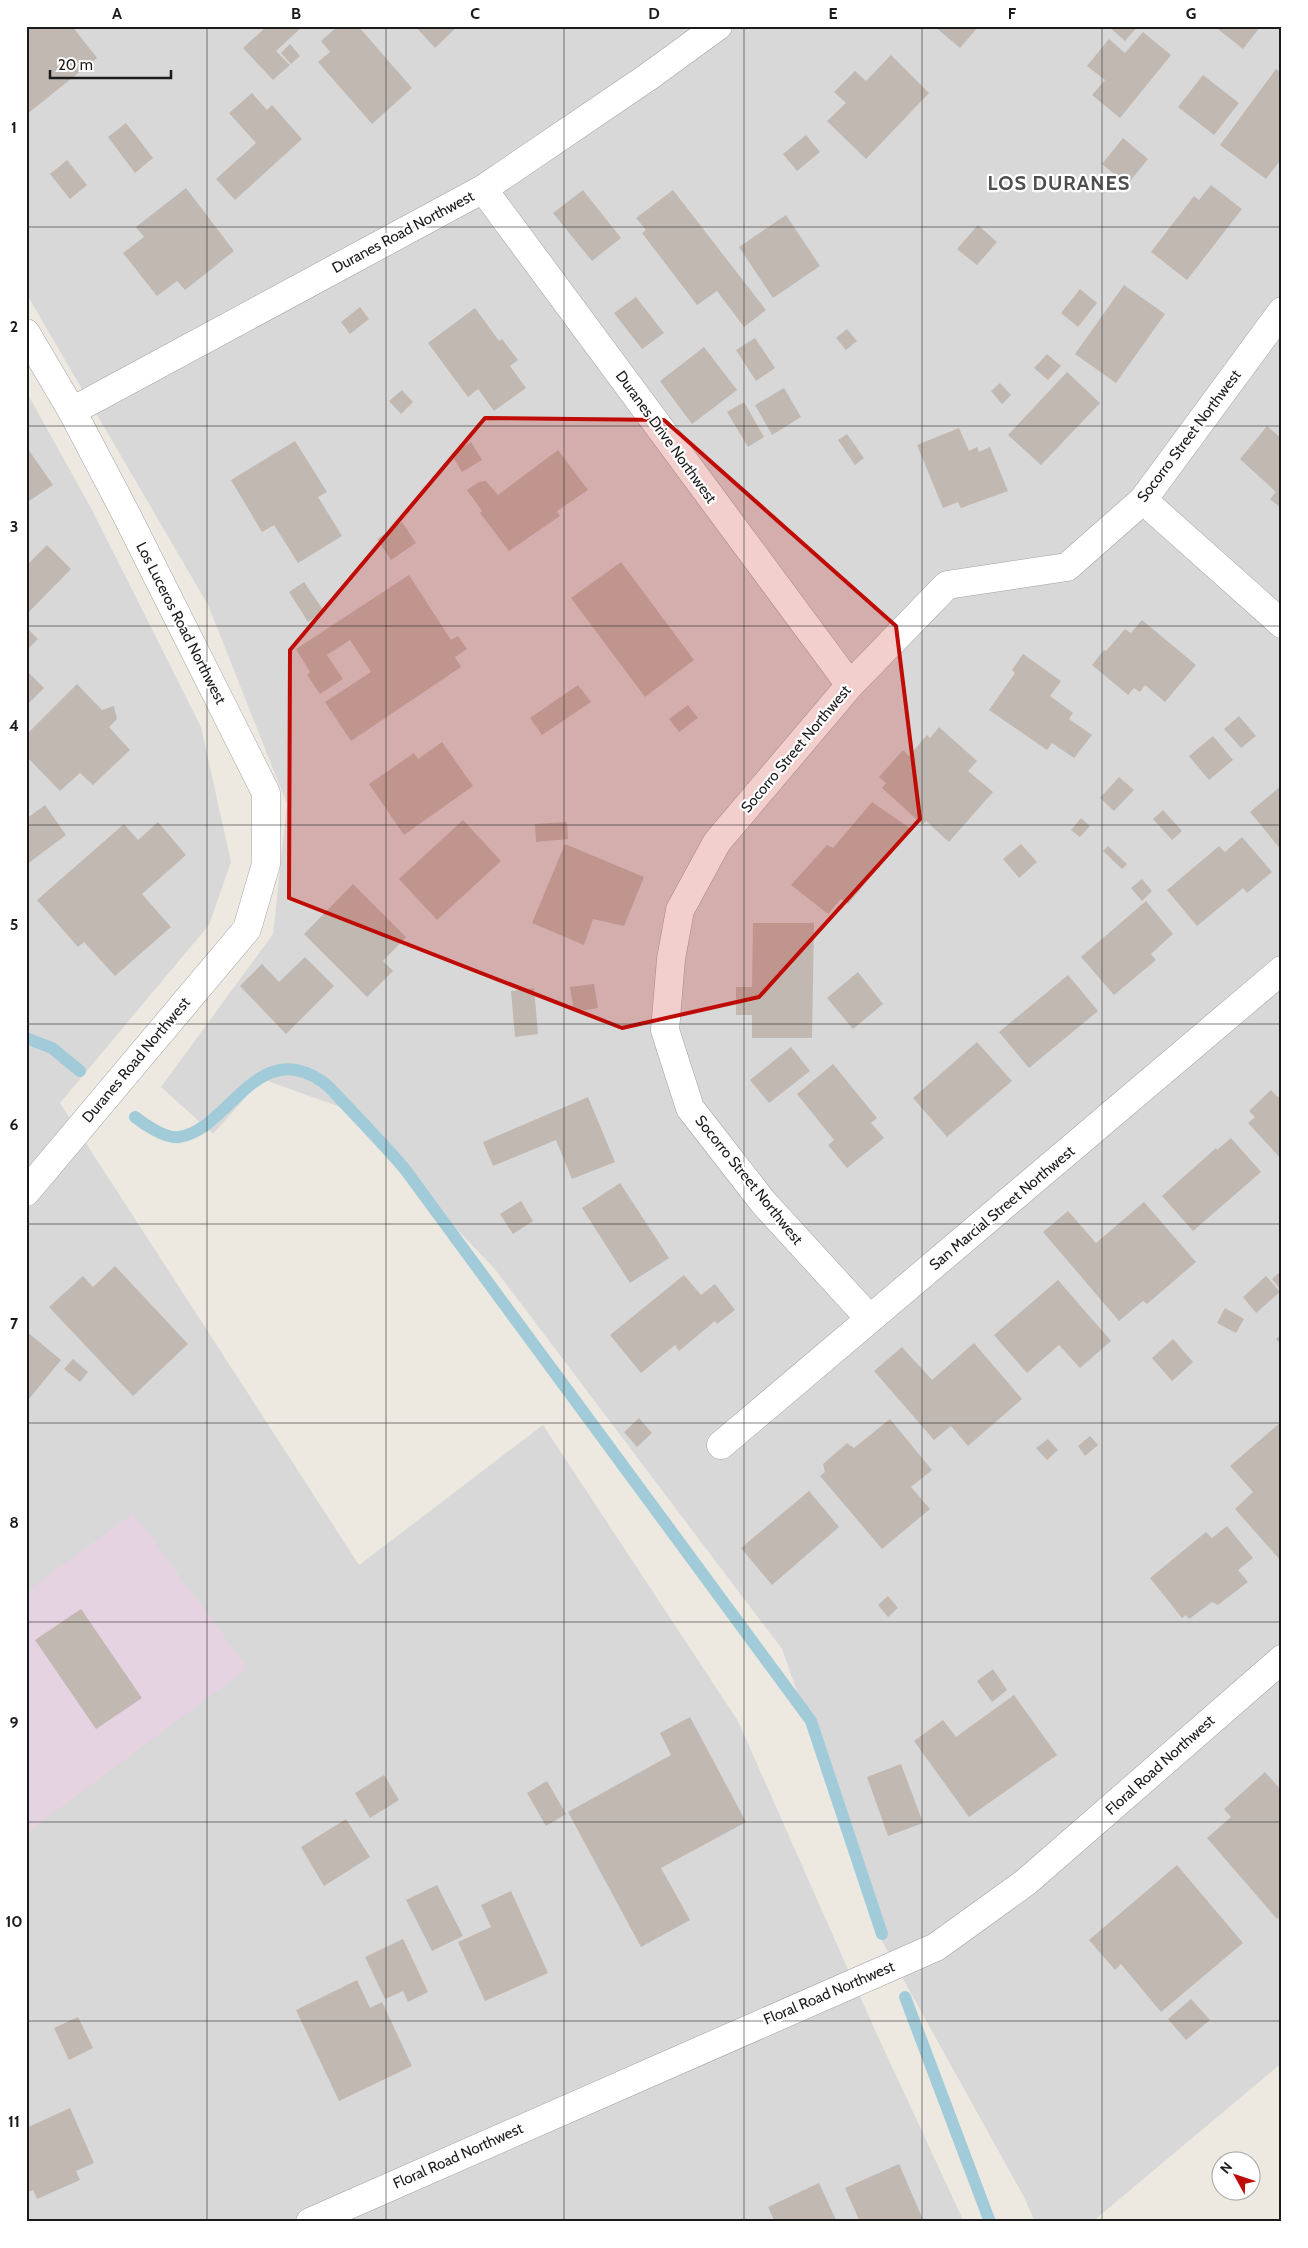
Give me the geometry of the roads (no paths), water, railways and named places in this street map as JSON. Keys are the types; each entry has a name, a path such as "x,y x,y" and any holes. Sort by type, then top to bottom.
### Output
{"street":[{"name":"Duranes Road Northwest","path":"72,411 483,189 648,77 718,26"},
{"name":"Duranes Drive Northwest","path":"483,189 850,685"},
{"name":"Socorro Street Northwest","path":"870,1320 763,1202 690,1108 665,1030 671,960 680,910 717,842 850,685 947,585 1067,567 1143,500 1282,311"},
{"name":"Los Luceros Road Northwest","path":"26,334 72,411 266,793 266,864 247,929"},
{"path":"1143,500 1282,624"},
{"name":"Duranes Road Northwest","path":"26,1192 247,929"},
{"name":"San Marcial Street Northwest","path":"721,1445 1282,970"},
{"name":"Floral Road Northwest","path":"310,2222 936,1947 1026,1882 1282,1658"}],"waterway":[{"path":"26,1038 52,1048 80,1071"},
{"path":"135,1117 162,1134 179,1137 197,1131 261,1077 280,1070 300,1071 326,1084 404,1168 811,1721 882,1934"},
{"path":"905,1997 990,2222"}],"district":[{"name":"LOS DURANES","path":"1059,183"}]}
